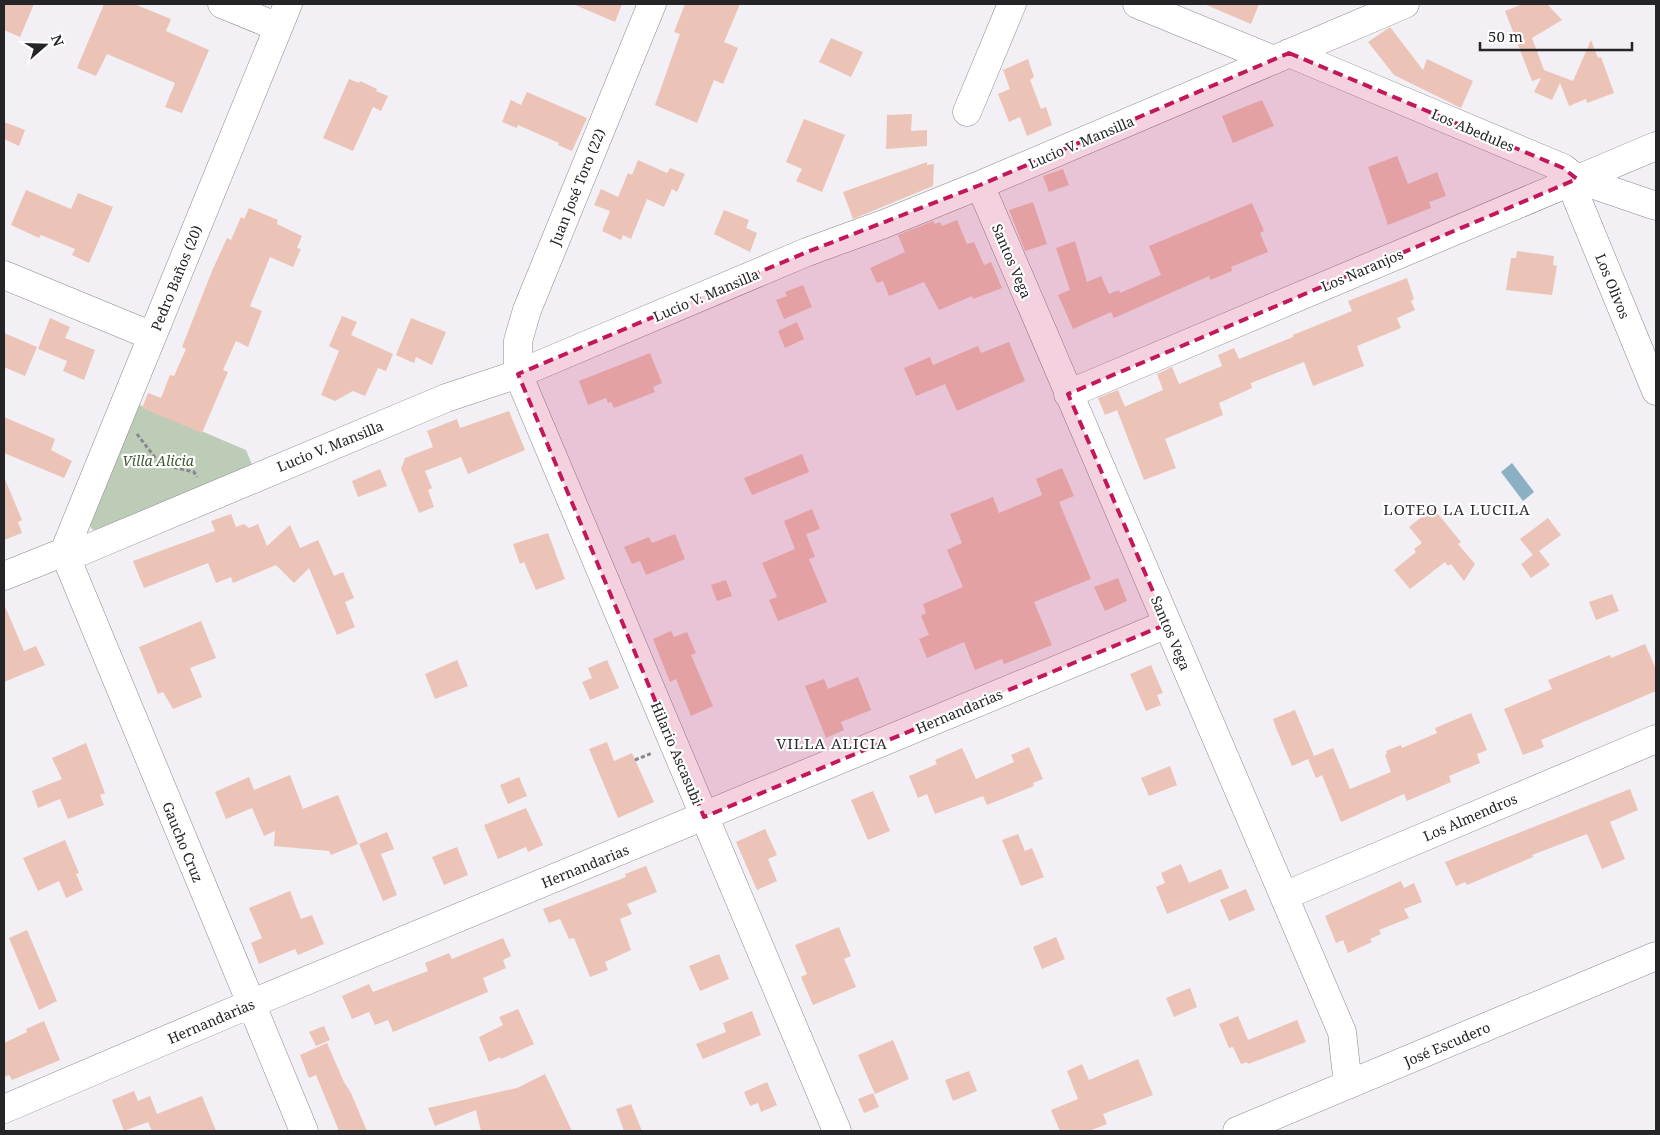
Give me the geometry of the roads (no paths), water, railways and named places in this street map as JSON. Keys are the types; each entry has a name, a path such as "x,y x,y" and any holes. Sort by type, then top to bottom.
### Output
{"street":[{"path":"222,4 283,15"},
{"name":"Juan José Toro (22)","path":"518,374 518,341 528,310 652,4"},
{"path":"967,112 1012,4"},
{"name":"Los Abedules","path":"1137,4 1281,57 1563,168 1577,179 1656,206"},
{"name":"Lucio V. Mansilla","path":"4,576 64,552 82,551 446,398 518,374 807,252 884,224 980,185 1405,4"},
{"name":"Pedro Baños (20)","path":"64,552 283,15"},
{"name":"Los Naranjos","path":"1068,394 1656,146"},
{"name":"Los Olivos","path":"1577,179 1577,199 1656,391"},
{"name":"Santos Vega","path":"980,185 1342,1032 1348,1085"},
{"path":"4,275 152,336"},
{"name":"Hilario Ascasubi","path":"518,374 837,1131"},
{"name":"Gaucho Cruz","path":"64,552 304,1131"},
{"name":"Hernandarias","path":"4,1109 250,1004 1167,624"},
{"name":"Los Almendros","path":"1284,896 1656,739"},
{"name":"José Escudero","path":"1236,1131 1656,956"}],"water":[{"path":"1512,463 1534,492 1523,501 1501,472"}],"district":[{"name":"LOTEO LA LUCILA","path":"1457,509"},
{"name":"VILLA ALICIA","path":"832,743"}],"park label":[{"name":"Villa Alicia","path":"158,460"}]}
